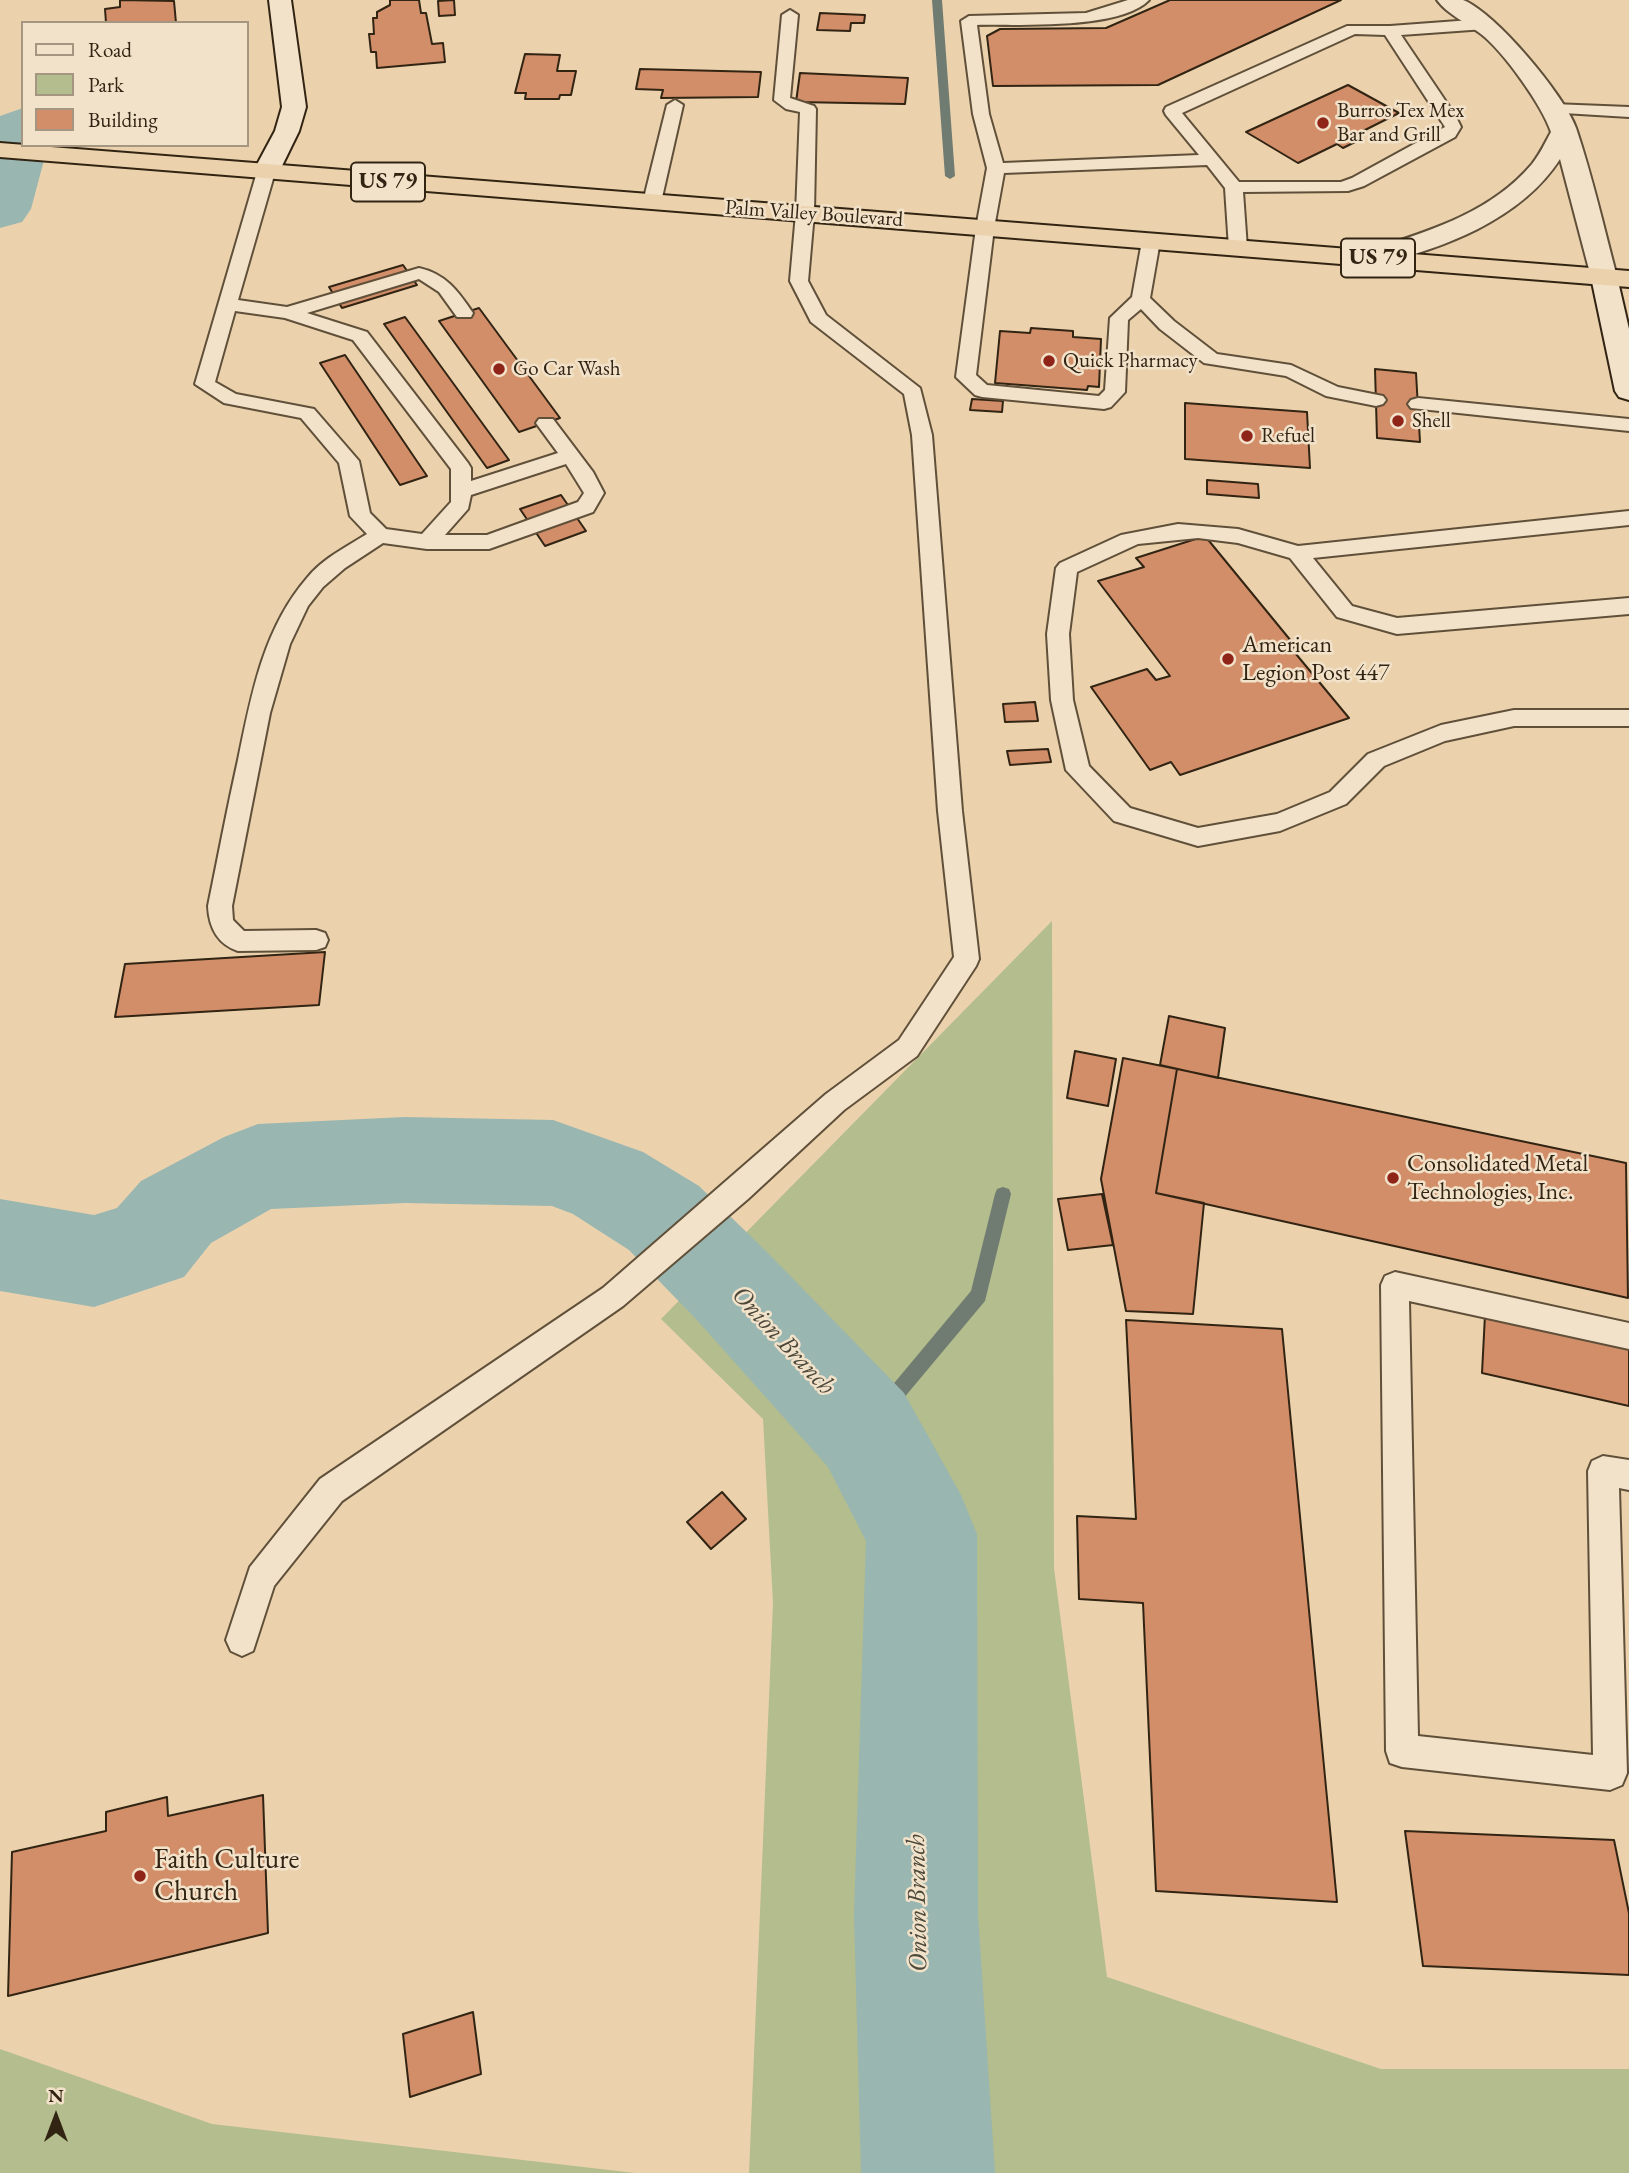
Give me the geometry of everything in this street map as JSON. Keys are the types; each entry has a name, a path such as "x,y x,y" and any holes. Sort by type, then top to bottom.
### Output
{"highway":[{"name":"Palm Valley Boulevard","path":"0,149 1617,278"}],"street":[{"path":"266,172 286,131 294,107 280,0"},
{"path":"1448,0 1485,24 1528,73 1559,120 1617,278 1629,391"},
{"path":"1372,258 1486,216 1540,170 1559,120"}],"lane":[{"path":"1141,0 1110,13 1086,18 969,21 981,114 996,168 985,228 967,377 982,391 1104,403 1115,392 1119,318 1141,299 1151,241"},
{"path":"242,1640 261,1578 331,1490 613,1297 738,1191 835,1102 908,1048 967,959 950,811 922,435 913,392 818,318 799,281 805,213 808,108 792,106 782,100 790,15"},
{"path":"1238,248 1234,187 1172,111 1353,29 1390,31 1485,24"},
{"path":"1234,187 1342,187 1358,182 1449,133 1454,127 1390,31"},
{"path":"652,202 675,105"},
{"path":"1559,120 1629,112"},
{"path":"996,168 1211,160"},
{"path":"266,172 205,384 231,399 307,413 349,461 360,516 380,535 427,542 489,542 586,507 594,493 546,423"},
{"path":"288,313 419,273 430,275 441,282 464,313"},
{"path":"1141,299 1167,325 1211,359 1291,371 1333,392 1376,400"},
{"path":"228,304 288,313 359,336 461,468 461,504 427,542"},
{"path":"1418,404 1629,425"},
{"path":"461,491 570,456"},
{"path":"1629,518 1297,553 1262,539 1200,530 1136,537 1067,568 1058,634 1062,700 1078,770 1122,815 1198,837 1280,822 1338,798 1376,760 1441,733 1514,718 1629,718"},
{"path":"316,940 238,941 221,924 220,906 264,686 279,638 295,608 317,579 380,535"},
{"path":"1297,553 1345,612 1397,626 1629,606"},
{"path":"1629,1336 1395,1284 1402,1751 1610,1773 1603,1471 1629,1475"}],"green space":[{"path":"1052,921 1054,1568 1107,1977 1381,2069 1629,2069 1629,2173 749,2173 773,1603 763,1419 661,1319"},
{"path":"0,2049 212,2124 635,2173 0,2173"}],"building":[{"path":"120,0 174,1 176,21 106,21 105,9 120,7"},
{"path":"390,0 419,0 421,13 426,13 432,44 443,43 445,62 377,68 376,52 371,52 369,34 374,34 373,18 377,18 377,12 390,5"},
{"path":"454,0 455,15 439,16 438,1"},
{"path":"1170,0 1341,0 1158,85 993,86 987,36 1000,29 1106,28"},
{"path":"820,13 865,15 864,23 851,23 850,31 817,30"},
{"path":"525,54 560,55 557,71 576,71 571,95 560,95 559,99 525,99 526,93 515,93"},
{"path":"640,69 761,72 758,97 661,98 663,90 636,89"},
{"path":"800,73 908,78 905,104 796,102"},
{"name":"Burros Tex Mex Bar and Grill","path":"1348,85 1399,113 1355,135 1362,139 1343,148 1337,144 1298,163 1246,132"},
{"path":"403,265 417,285 342,308 329,287"},
{"name":"Go Car Wash","path":"479,308 560,418 519,432 439,321"},
{"path":"405,317 509,460 487,468 384,324"},
{"name":"Quick Pharmacy","path":"1031,328 1073,331 1073,337 1101,339 1099,387 1088,386 1087,390 995,383 1000,331 1030,333"},
{"path":"345,355 427,476 400,485 320,363"},
{"name":"Shell","path":"1375,369 1416,373 1420,442 1377,438"},
{"path":"972,399 1003,401 1002,412 970,410"},
{"name":"Refuel","path":"1185,403 1307,412 1310,468 1185,459"},
{"path":"1207,480 1258,484 1259,498 1207,494"},
{"path":"561,495 586,531 545,546 520,509"},
{"name":"American Legion Post 447","path":"1205,536 1296,647 1291,648 1349,718 1180,775 1171,762 1150,770 1091,687 1147,669 1156,680 1170,676 1098,581 1144,567 1136,558"},
{"path":"1035,702 1038,721 1005,722 1003,704"},
{"path":"1048,749 1051,762 1010,765 1007,751"},
{"path":"325,952 319,1005 115,1017 125,964"},
{"path":"1169,1016 1225,1028 1218,1078 1160,1065"},
{"path":"1075,1051 1116,1059 1108,1106 1067,1098"},
{"path":"1123,1058 1177,1069 1156,1193 1204,1203 1193,1314 1126,1311 1101,1179"},
{"name":"Consolidated Metal Technologies, Inc.","path":"1177,1069 1626,1163 1628,1298 1156,1193"},
{"path":"1102,1194 1113,1245 1068,1250 1058,1199"},
{"path":"1485,1315 1629,1347 1629,1406 1482,1373"},
{"path":"1126,1320 1282,1329 1337,1902 1156,1891 1143,1603 1079,1599 1077,1516 1136,1519"},
{"path":"722,1492 746,1519 711,1549 687,1522"},
{"path":"263,1795 268,1933 8,1996 12,1852 106,1831 106,1812 167,1797 168,1816"},
{"path":"1405,1831 1614,1840 1629,1913 1629,1975 1423,1966"},
{"path":"473,2012 481,2074 410,2097 403,2034"}],"waterway":[{"path":"937,0 950,176"},
{"name":"Onion Branch","path":"0,209 21,133"},
{"name":"Onion Branch","path":"0,1245 94,1261 149,1245 176,1212 258,1167 405,1160 553,1163 608,1183 664,1218 732,1286 866,1430 922,1534 916,1914 928,2173"},
{"path":"866,1430 979,1295 1003,1194"}],"place":[{"name":"Burros Tex Mex Bar and Grill","path":"1323,123"},
{"name":"Quick Pharmacy","path":"1049,361"},
{"name":"Go Car Wash","path":"499,369"},
{"name":"Shell","path":"1398,421"},
{"name":"Refuel","path":"1247,436"},
{"name":"American Legion Post 447","path":"1228,659"},
{"name":"Consolidated Metal Technologies, Inc.","path":"1393,1178"},
{"name":"Faith Culture Church","path":"140,1876"}]}
